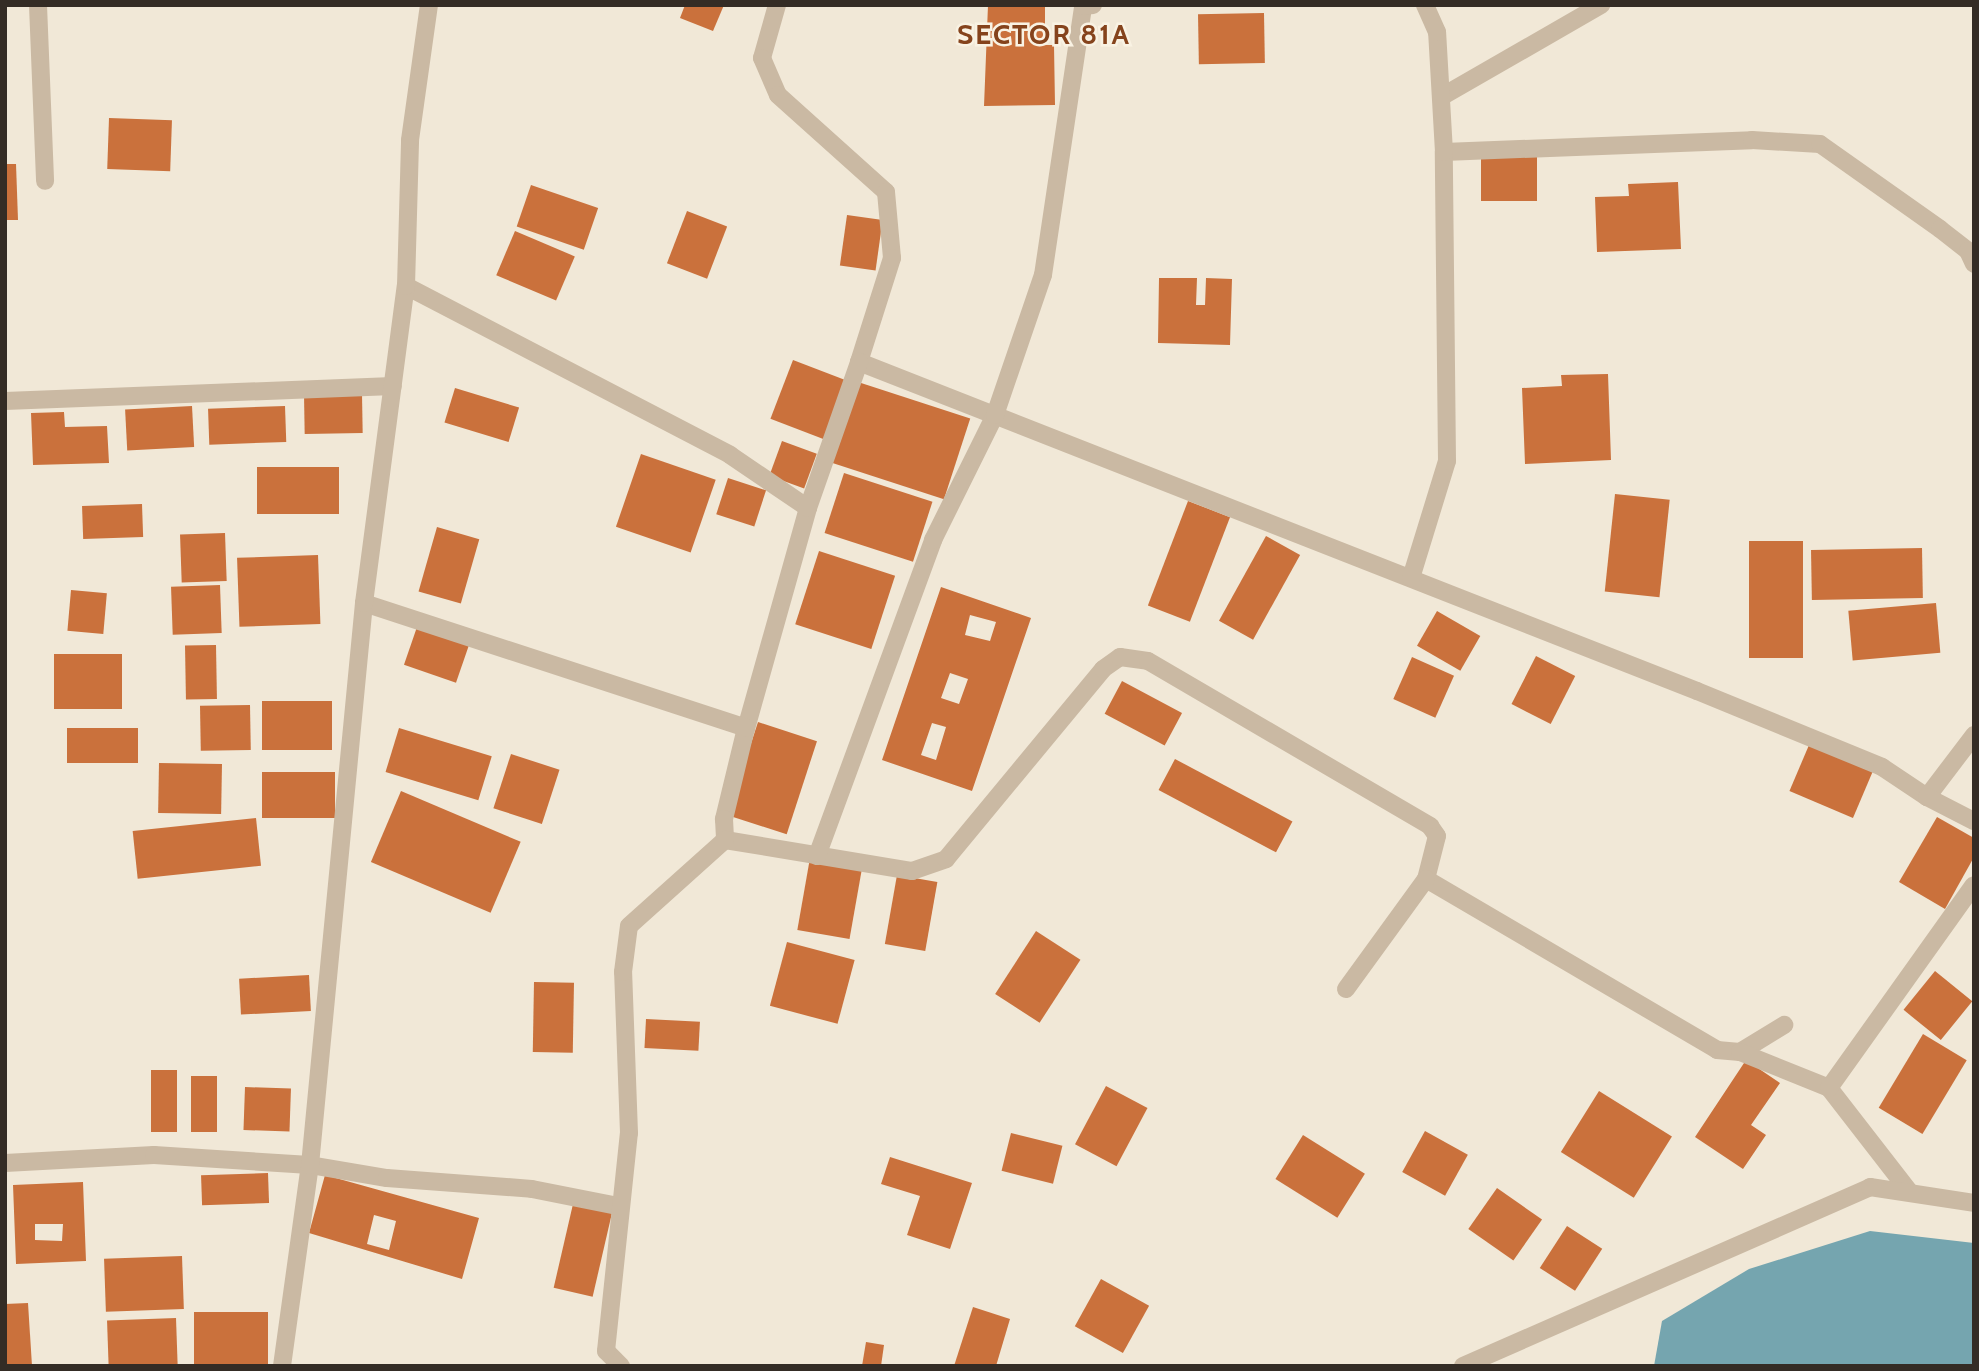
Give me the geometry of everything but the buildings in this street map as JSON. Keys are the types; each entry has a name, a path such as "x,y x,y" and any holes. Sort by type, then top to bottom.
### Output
{"street":[{"path":"38,5 45,181"},
{"path":"282,1366 310,1165 365,603 406,286 410,140 429,5"},
{"path":"725,840 724,819 746,728 808,508 892,258 886,192 778,94 762,58 777,5"},
{"path":"817,856 933,540 995,415 1043,275 1083,6 1093,5"},
{"path":"1411,578 1447,461 1444,152 1437,32 1425,5"},
{"path":"1441,97 1601,5"},
{"path":"1444,152 1752,140 1820,144 1940,229 1968,251 1974,264"},
{"path":"406,286 730,455 808,508"},
{"path":"859,362 1411,578 1882,767 1927,797 1974,821"},
{"path":"5,401 393,386"},
{"path":"365,603 746,728"},
{"path":"725,840 912,871 946,859 1103,669 1119,657 1148,661 1430,826 1437,836 1426,879 1346,989"},
{"path":"1927,797 1974,735"},
{"path":"621,1366 606,1351 618,1206 629,1133 623,972 629,926 725,840"},
{"path":"1426,879 1717,1050 1740,1052 1829,1088 1909,1191"},
{"path":"1829,1088 1974,885"},
{"path":"1740,1052 1784,1025"},
{"path":"5,1163 154,1155 310,1165 387,1178 532,1189 618,1206"},
{"path":"1468,1365 1871,1187 1974,1203"}],"water":[{"path":"1870,1231 1974,1243 1974,1366 1654,1366 1662,1321 1749,1269"}],"district":[{"name":"SECTOR 81A","path":"1044,34"}]}
